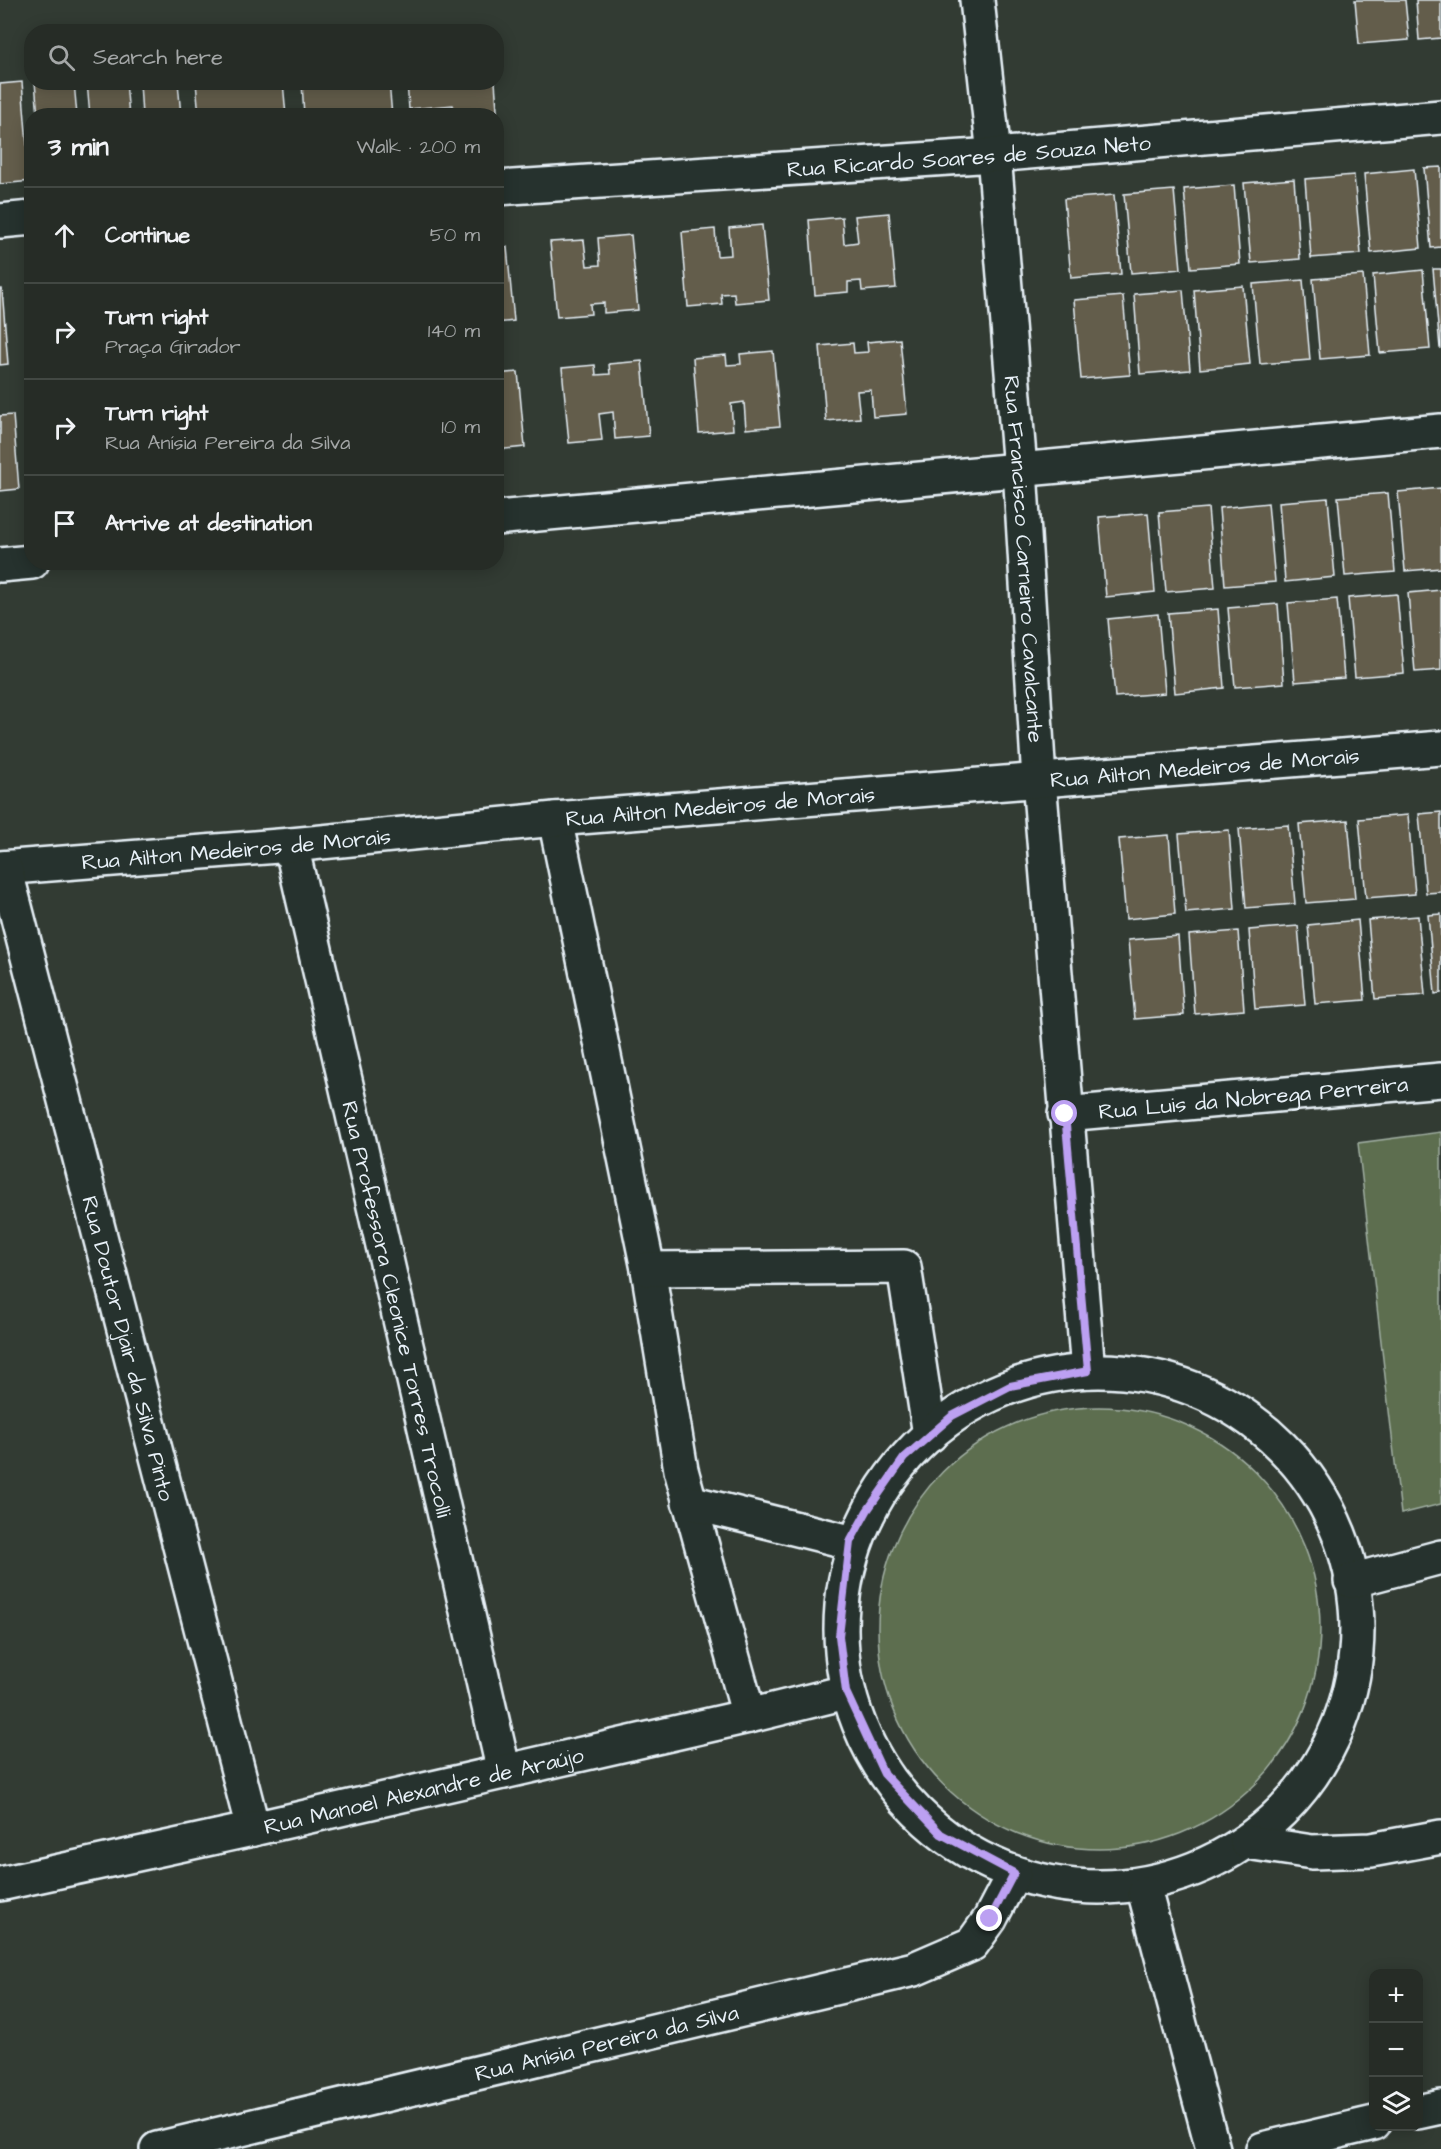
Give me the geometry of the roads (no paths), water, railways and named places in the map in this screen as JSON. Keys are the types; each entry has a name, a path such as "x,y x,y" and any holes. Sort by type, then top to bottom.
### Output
{"street":[{"name":"Rua Francisco Carneiro Cavalcante","path":"977,0 994,155 1020,469 1039,780 1088,1371"},
{"name":"Rua Ricardo Soares de Souza Neto","path":"504,187 994,155 1441,117"},
{"path":"0,220 24,219"},
{"path":"504,517 1441,431"},
{"path":"0,565 24,563"},
{"name":"Rua Ailton Medeiros de Morais","path":"3,868 291,845 555,819 1441,748"},
{"path":"555,819 648,1269 681,1470 749,1716"},
{"name":"Rua Professora Cleonice Torres Trocolli","path":"291,845 504,1772"},
{"name":"Rua Doutor Djair da Silva Pinto","path":"3,868 253,1829"},
{"name":"Rua Luis da Nobrega Perreira","path":"1065,1114 1441,1080"},
{"path":"648,1269 904,1267 930,1436"},
{"path":"1088,1371 1135,1372 1196,1389 1250,1419 1296,1460 1331,1512 1351,1581 1359,1647 1342,1722 1303,1789 1247,1842 1145,1893 1014,1873 941,1834 884,1774 846,1692 839,1636 850,1542 867,1511 904,1458 952,1416 1010,1386 1088,1371"},
{"path":"689,1502 850,1542"},
{"path":"1351,1581 1441,1557"},
{"name":"Rua Manoel Alexandre de Araújo","path":"0,1884 253,1829 846,1692"},
{"path":"1247,1842 1312,1852 1371,1850 1441,1837"},
{"name":"Rua Anísia Pereira da Silva","path":"156,2149 914,1969 972,1944 990,1919 1014,1873"},
{"path":"1145,1893 1214,2149"},
{"path":"1423,2111 1441,2107"},
{"path":"1263,2149 1369,2124"}]}
